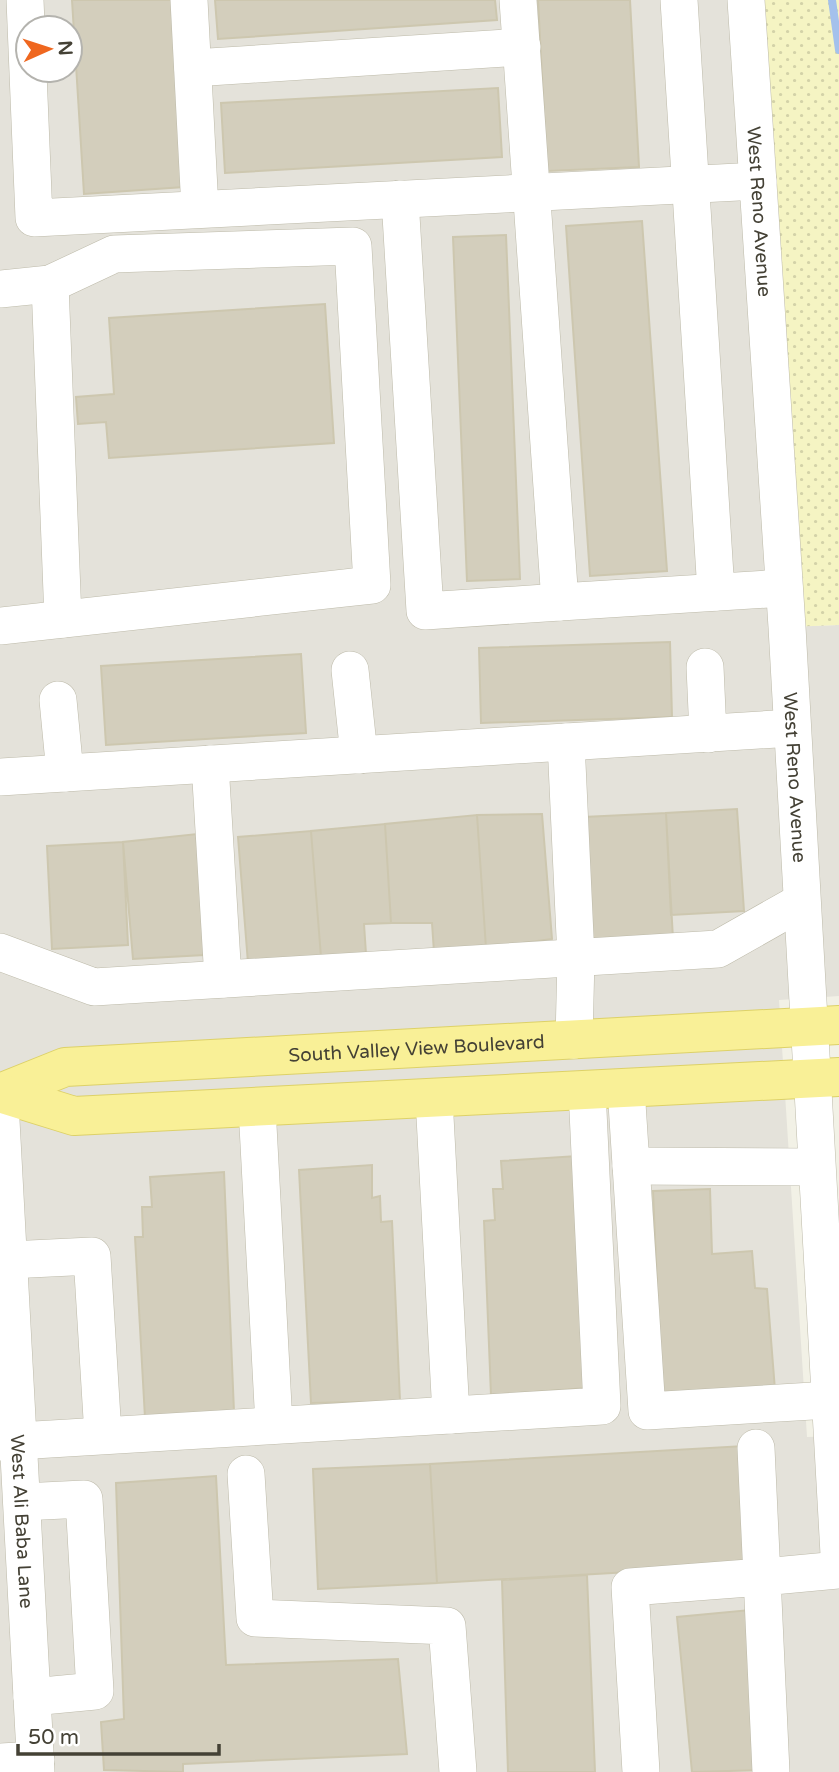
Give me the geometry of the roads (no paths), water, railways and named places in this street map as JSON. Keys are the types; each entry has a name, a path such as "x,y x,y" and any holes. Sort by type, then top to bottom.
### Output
{"main road":[{"name":"South Valley View Boulevard","path":"0,1093 65,1067 823,1026"},
{"name":"South Valley View Boulevard","path":"0,1093 74,1116 825,1077"}],"street":[{"path":"189,0 200,209"},
{"path":"518,0 560,602"},
{"path":"679,0 716,592"},
{"name":"West Reno Avenue","path":"746,0 784,588 801,902 823,1026 825,1077 816,1167 839,1554"},
{"path":"193,68 522,47"},
{"path":"23,84 34,218 758,181"},
{"path":"400,199 425,611 784,588"},
{"path":"0,289 50,284 114,254 354,246 372,585 0,626"},
{"path":"50,284 63,619"},
{"path":"705,667 708,734"},
{"path":"350,670 359,755"},
{"path":"58,700 65,773"},
{"path":"0,777 792,729"},
{"path":"566,742 576,958 574,1040"},
{"path":"210,764 223,979"},
{"path":"0,952 94,987 576,958 718,949 801,902"},
{"path":"625,1088 647,1411 830,1400"},
{"path":"9,1441 602,1406 587,1090"},
{"path":"434,1098 451,1415"},
{"name":"West Ali Baba Lane","path":"0,1102 9,1260 9,1441 22,1502 14,1595 21,1677 36,1766"},
{"path":"257,1107 274,1425"},
{"path":"631,1166 816,1167"},
{"path":"9,1260 92,1256 103,1436"},
{"path":"756,1448 771,1772"},
{"path":"246,1474 256,1618 447,1626 458,1772"},
{"path":"21,1677 95,1691 84,1499 22,1502"},
{"path":"641,1772 630,1587 839,1570"},
{"path":"0,1762 36,1766"}],"waterway":[{"path":"832,0 839,50"}]}
